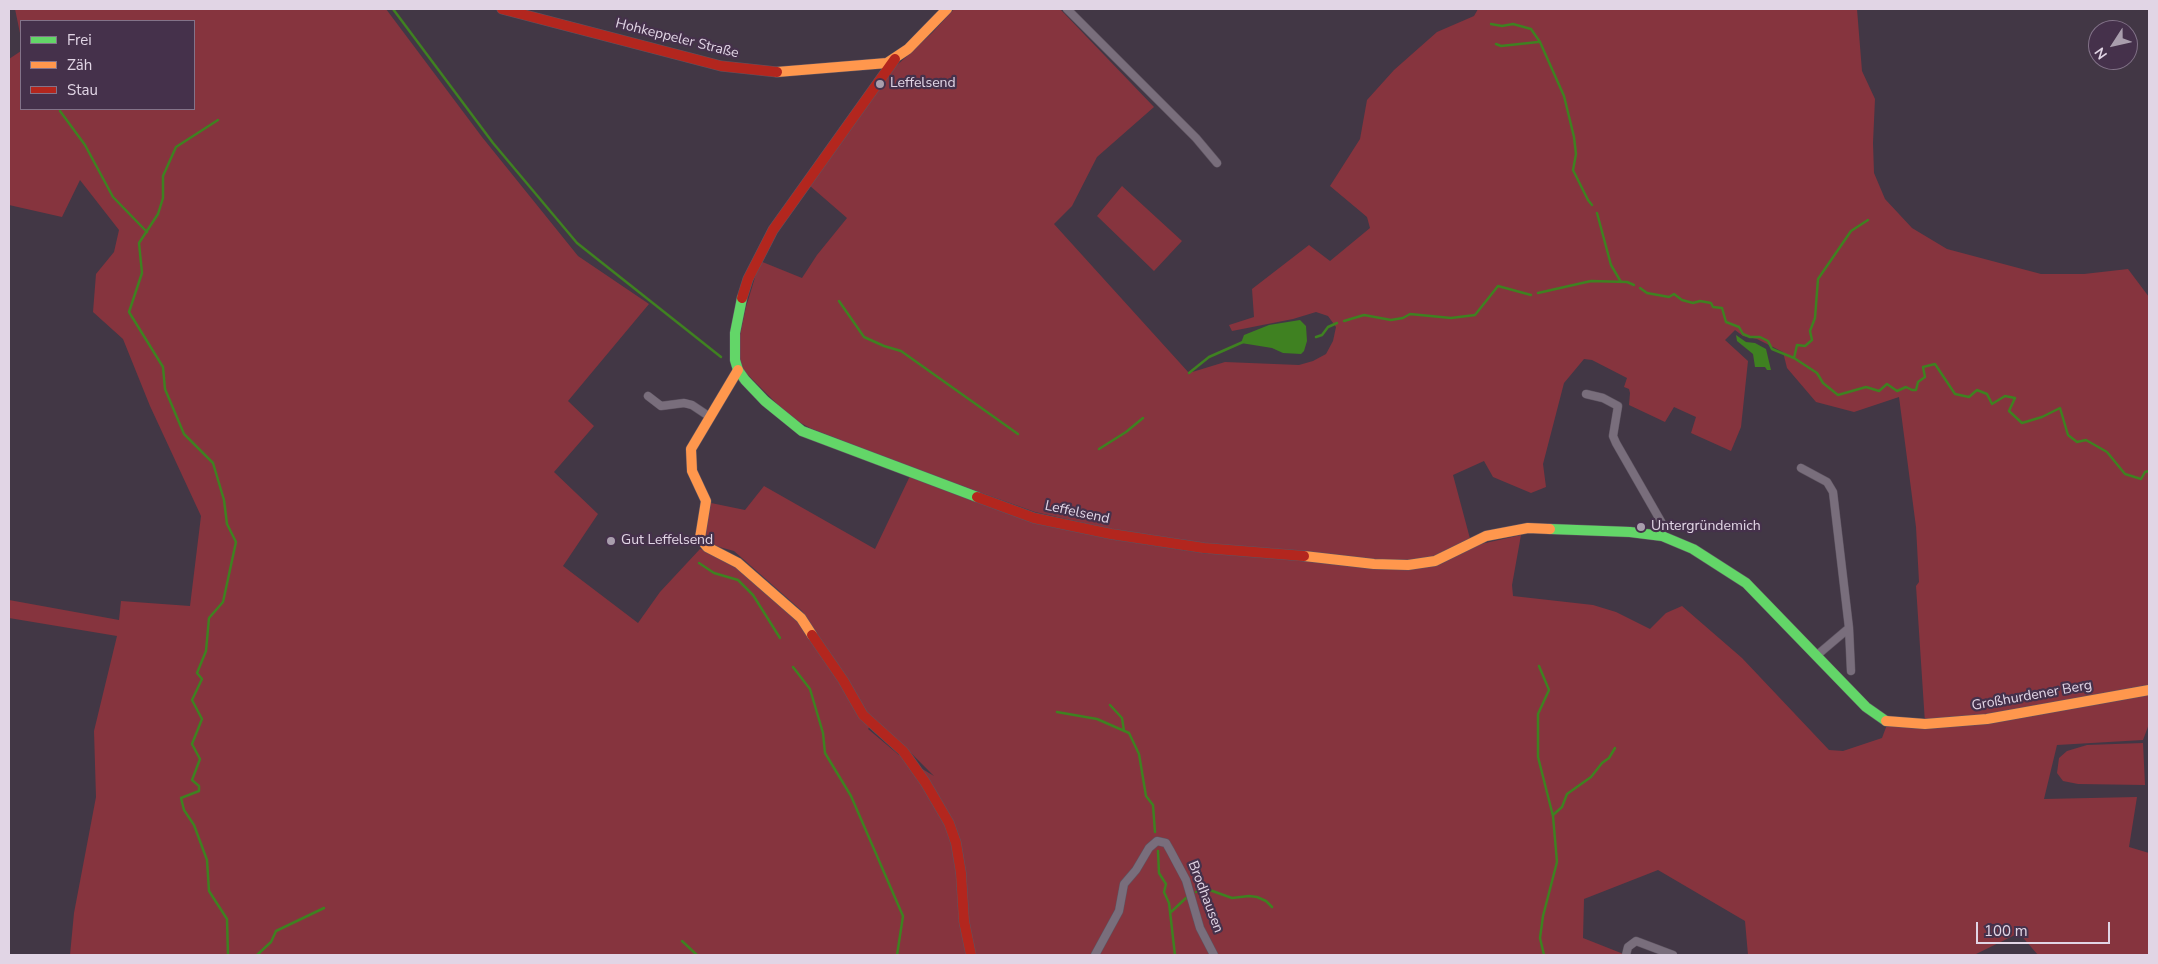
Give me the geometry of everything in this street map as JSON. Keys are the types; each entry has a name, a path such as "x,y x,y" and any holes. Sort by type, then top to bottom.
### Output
{"street":[{"name":"Hohkeppeler Straße","path":"502,9 739,70 773,72 879,65 895,59 923,36 947,9"},
{"path":"1067,9 1196,138 1217,163"},
{"path":"895,59 764,245 748,279 740,304 735,332 735,360 738,370 691,449 692,471 706,501 700,538 707,547 738,563 800,618 843,680 863,715 903,751 925,782 949,823 956,842 961,873 964,921 971,955"},
{"name":"Leffelsend","path":"738,370 765,401 802,431 1034,518 1110,534 1237,552 1408,565 1423,564 1447,555 1486,536 1528,528 1630,532 1662,536"},
{"path":"1586,394 1603,398 1618,406 1614,436 1616,443 1663,525 1662,536 1694,550 1746,583 1816,656 1848,628"},
{"path":"648,396 661,406 684,403 692,405 710,417"},
{"path":"1801,468 1827,482 1833,492 1851,671"},
{"name":"Großhurdener Berg","path":"1816,656 1866,707 1888,722 1925,724 1987,719 2149,690"},
{"name":"Brodhausen","path":"1094,955 1119,911 1124,884 1136,870 1149,848 1157,840 1166,843 1186,880 1200,928 1214,955"},
{"path":"1626,955 1628,946 1636,941 1674,955"}],"shaded area":[{"path":"15,9 386,9 482,137 578,256 649,304 568,401 594,426 554,472 598,514 563,566 638,623 660,592 700,549 719,555 736,565 798,621 804,632 811,626 802,611 734,551 712,545 705,530 711,503 745,510 764,486 875,549 910,476 1034,523 1111,539 1208,554 1212,545 1111,529 1035,512 912,468 810,428 790,417 742,369 738,357 740,335 746,307 760,261 802,278 817,255 847,218 809,185 894,68 932,33 954,9 1060,9 1154,107 1097,157 1072,206 1054,224 1189,373 1225,362 1299,365 1313,361 1326,354 1333,341 1336,327 1328,316 1316,312 1293,319 1232,331 1229,325 1254,317 1252,289 1309,245 1330,261 1370,228 1367,217 1330,186 1360,139 1367,100 1394,70 1437,32 1474,16 1478,9 1857,9 1862,71 1875,99 1874,173 1885,199 1912,228 1947,249 2041,274 2084,274 2128,269 2149,297 2149,724 2143,740 2057,745 2044,799 2137,797 2129,847 2149,853 2149,955 2038,955 2019,933 1974,955 1748,955 1745,921 1658,870 1584,899 1583,938 1626,955 70,955 74,913 96,797 94,731 117,636 9,618 9,600 119,620 121,601 190,606 201,516 150,406 123,339 93,312 96,274 114,252 119,230 80,180 62,217 9,205 9,59 20,52 20,110 195,110 195,20 20,20 20,33","holes":["1735,330 1743,336 1757,339 1783,352 1787,368 1816,402 1854,412 1899,397 1916,527 1919,582 1916,586 1925,723 1888,722 1882,738 1843,751 1829,750 1742,658 1682,606 1666,613 1650,629 1616,612 1593,605 1513,596 1512,585 1521,535 1472,546 1453,475 1484,461 1493,477 1531,493 1546,487 1543,464 1564,383 1584,359 1592,360 1627,378 1624,387 1629,389 1629,405 1665,422 1674,407 1696,417 1691,433 1731,451 1741,427 1748,361 1725,340","874,721 906,748 934,776 899,755 868,729"]},
{"path":"1122,186 1182,241 1154,271 1097,216"},
{"path":"1300,320 1306,326 1307,341 1301,354 1283,353 1272,348 1241,343 1244,335 1269,325"},
{"path":"1736,335 1746,342 1755,343 1766,349 1771,370 1767,370 1765,367 1755,367 1753,354 1737,341"},
{"path":"2143,743 2145,785 2078,784 2063,781 2057,773 2059,758 2067,751 2087,745"}],"waterway":[{"path":"393,9 493,143 577,243 721,357"},
{"path":"1491,24 1502,26 1513,24 1531,29 1540,42 1564,96 1574,137 1576,154 1573,170 1592,205"},
{"path":"1496,44 1501,46 1538,42"},
{"path":"60,111 85,145 113,197 147,232"},
{"path":"218,120 176,147 163,176 163,198 158,214 139,243 142,273 129,312 163,367 165,389 184,434 213,463 224,500 227,524 236,542 223,602 209,618 206,651 197,673 202,679 192,700 202,719 192,744 200,759 192,780 199,786 199,791 181,798 184,810 194,825 207,860 209,891 227,919 228,955"},
{"path":"1597,213 1611,265 1621,282"},
{"path":"1794,358 1797,345 1805,346 1812,340 1810,331 1815,318 1818,279 1851,231 1868,220"},
{"path":"1538,293 1591,281 1627,282 1634,285"},
{"path":"1344,321 1364,315 1391,320 1403,318 1410,314 1451,318 1475,315 1498,286 1531,295"},
{"path":"1640,288 1647,293 1669,297 1674,294 1682,300 1693,303 1700,301 1711,303 1713,307 1722,308 1726,322 1739,327 1743,334 1750,337 1760,337 1768,341 1772,349 1794,358 1817,373 1823,383 1838,395 1866,387 1879,391 1887,384 1897,391 1906,387 1916,390 1918,382 1925,377 1923,367 1935,364 1955,394 1969,397 1977,390 1987,394 1992,404 2005,396 2015,398 2009,411 2022,423 2042,417 2060,408 2068,435 2077,442 2086,440 2107,452 2125,474 2141,479 2145,472 2149,471"},
{"path":"839,301 864,337 901,351 1018,434"},
{"path":"1316,337 1322,335 1328,327 1337,323"},
{"path":"1189,373 1209,357 1243,342"},
{"path":"1099,449 1126,432 1143,418"},
{"path":"699,563 714,573 738,580 753,595 780,638"},
{"path":"1539,666 1549,690 1538,714 1538,757 1553,816 1557,862 1543,916 1540,938 1544,955"},
{"path":"793,667 810,689 823,733 825,753 851,796 903,916 897,955"},
{"path":"1110,705 1122,718 1124,731"},
{"path":"1057,712 1097,719 1129,733 1139,754 1146,796 1153,805 1155,832"},
{"path":"1553,815 1562,807 1567,794 1591,777 1602,763 1609,758 1615,748"},
{"path":"1158,851 1159,873 1166,884 1164,892 1169,903 1175,955"},
{"path":"1196,892 1204,888 1232,898 1257,897 1266,901 1272,907"},
{"path":"1171,912 1186,898"},
{"path":"257,955 271,942 276,931 324,908"},
{"path":"682,941 697,955"}],"traffic: fast":[{"path":"742,298 735,333 735,360 738,370 745,380 765,401 802,431 977,497"},
{"path":"1550,529 1630,532 1662,536 1693,549 1746,583 1866,707 1886,721"}],"traffic: slow":[{"path":"777,72 887,63 908,49 947,9"},
{"path":"738,370 691,449 692,471 706,501 700,538 707,547 738,563 801,618 812,635"},
{"path":"1304,556 1374,564 1408,565 1435,561 1486,536 1528,528 1550,529"},
{"path":"1886,721 1925,724 1987,719 2149,690"}],"traffic: jam":[{"path":"502,9 721,66 777,72"},
{"path":"742,298 748,279 773,230 895,59"},
{"path":"977,497 1034,518 1111,534 1204,548 1304,556"},
{"path":"812,635 843,680 863,715 903,751 925,782 949,823 956,843 961,873 964,921 971,955"}],"place":[{"name":"Leffelsend","path":"880,84"},
{"name":"Untergründemich","path":"1641,527"},
{"name":"Gut Leffelsend","path":"611,541"}]}
